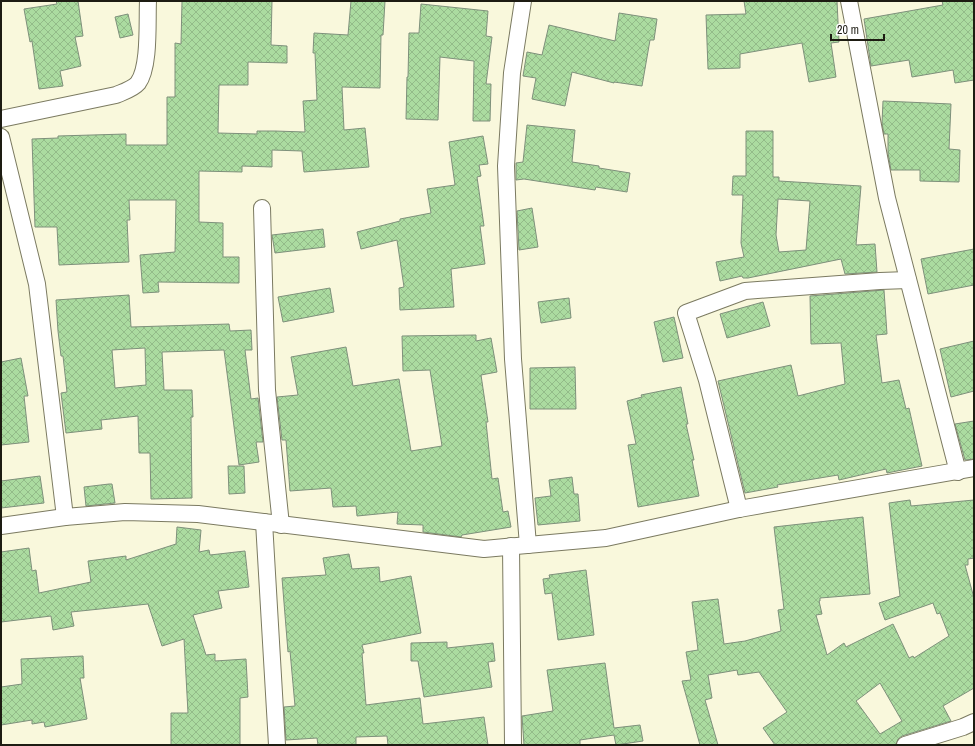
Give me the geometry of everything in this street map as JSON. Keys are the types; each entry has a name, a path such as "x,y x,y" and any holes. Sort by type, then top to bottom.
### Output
{"street":[{"path":"1,119 116,95 138,83 146,64 148,1"},
{"path":"523,1 512,73 506,166 514,359 528,545"},
{"path":"849,1 887,198 958,472"},
{"path":"1,137 37,284 64,517"},
{"path":"262,208 267,390 281,524"},
{"path":"739,509 707,380 686,313 745,291 872,281 908,280"},
{"path":"1,526 64,517 125,512 198,514 484,549 606,538 739,509 974,468"},
{"path":"264,522 277,745"},
{"path":"511,546 513,745"},
{"path":"905,745 963,727 974,722"}],"building":[{"path":"56,1 78,1 83,36 75,37 81,66 60,71 63,86 39,89 32,41 30,42 24,9 57,4"},
{"path":"182,1 272,1 271,45 287,46 287,63 248,62 248,85 219,85 218,133 257,134 257,131 305,132 303,101 317,100 315,53 313,53 314,33 348,35 351,1 385,1 383,35 381,35 380,88 342,87 344,130 365,128 369,167 304,172 302,151 272,150 272,167 242,166 242,172 199,171 199,222 223,223 223,257 239,257 239,283 158,282 159,292 143,293 140,255 175,252 176,200 129,200 130,220 127,220 129,262 59,265 57,227 35,227 32,139 58,138 58,136 126,134 126,145 167,145 167,97 175,97 175,43 181,44"},
{"path":"744,1 837,1 839,42 831,43 836,77 809,82 802,43 740,54 740,68 708,69 706,15 746,14"},
{"path":"942,1 974,1 974,80 955,83 953,70 912,77 909,60 871,66 864,19 943,5"},
{"path":"421,4 488,11 486,36 492,37 486,84 491,84 490,121 473,121 474,61 440,57 438,120 406,119 409,33 419,33"},
{"path":"619,13 657,19 654,40 650,40 642,86 614,83 572,72 565,106 532,99 536,78 523,76 527,52 542,55 549,25 615,41"},
{"path":"128,14 133,35 120,38 115,17"},
{"path":"883,101 951,104 949,149 960,150 959,182 920,181 920,170 891,170 888,153 888,134 884,134 882,123"},
{"path":"527,125 575,130 572,162 630,173 627,192 596,187 595,190 524,179 516,180 516,163 523,162"},
{"path":"746,131 773,131 773,177 779,177 779,181 861,186 856,245 875,244 877,272 845,274 841,259 748,278 743,278 742,276 720,281 716,262 744,257 741,243 743,195 732,195 733,176 746,176","holes":["778,199 810,201 806,250 779,252 776,235"]},
{"path":"483,136 488,164 479,165 481,176 477,177 484,226 480,226 485,264 451,269 454,307 400,310 399,288 404,287 397,240 361,249 357,232 400,221 400,219 431,213 427,189 455,185 449,142"},
{"path":"532,208 538,247 519,250 517,211"},
{"path":"323,229 325,247 275,253 272,235"},
{"path":"974,249 974,285 928,294 921,259"},
{"path":"330,288 334,312 283,322 278,297"},
{"path":"884,290 887,334 876,335 882,383 899,380 906,409 909,408 922,466 887,473 886,469 839,480 838,475 777,485 778,487 745,493 718,381 791,365 798,396 845,384 841,343 811,344 810,296"},
{"path":"129,295 131,327 229,324 230,331 251,330 252,350 245,350 251,399 258,398 263,442 256,442 259,462 239,465 224,350 162,352 164,390 192,390 192,498 151,499 150,453 139,453 138,416 101,420 102,429 66,433 61,393 67,392 63,356 61,356 58,331 56,300","holes":["145,348 146,385 115,388 112,350"]},
{"path":"569,298 571,318 541,323 538,302"},
{"path":"763,302 770,326 727,338 720,314"},
{"path":"674,317 683,358 663,362 654,322"},
{"path":"476,335 476,341 491,338 497,372 481,375 488,422 486,422 492,479 498,478 503,512 508,511 511,527 462,535 461,537 423,532 423,525 397,524 398,512 357,516 356,506 333,507 331,488 290,491 286,440 282,440 277,397 298,395 291,357 346,347 353,386 399,379 411,451 442,446 430,370 403,371 402,336"},
{"path":"974,341 974,391 951,397 940,349"},
{"path":"21,358 28,396 24,396 29,442 1,445 1,362"},
{"path":"575,367 576,409 530,409 530,368"},
{"path":"681,387 699,496 638,507 628,445 636,444 627,401 642,397 641,395"},
{"path":"974,421 974,459 965,460 955,424"},
{"path":"228,466 244,466 245,493 229,494"},
{"path":"40,476 44,503 1,508 1,481"},
{"path":"572,477 574,494 578,494 580,521 538,525 535,498 551,496 549,480"},
{"path":"112,484 115,503 86,506 84,487"},
{"path":"910,500 911,506 974,500 974,558 968,559 968,565 965,565 974,598 974,688 943,706 951,721 902,736 898,739 896,745 775,745 763,728 787,712 759,672 738,675 737,670 708,675 712,698 705,700 718,745 700,745 682,681 691,680 686,652 698,650 692,602 718,599 724,644 745,641 781,631 778,610 784,609 774,527 863,517 870,594 820,598 819,601 822,614 816,615 827,655 844,643 846,647 893,624 909,658 913,656 914,658 949,636 940,613 937,614 933,603 885,620 879,603 900,596 889,503","holes":["880,683 902,721 880,734 856,701"]},
{"path":"177,527 201,530 199,552 209,550 210,555 245,551 249,587 218,591 222,608 193,615 206,655 215,654 215,661 246,659 248,697 240,698 240,745 171,745 171,713 188,713 184,639 162,646 148,604 71,612 74,626 53,630 51,616 1,622 1,552 29,548 32,571 36,570 39,593 91,582 88,561 126,556 126,560 176,544"},
{"path":"349,554 352,569 379,567 380,582 411,576 421,633 362,645 364,653 362,653 366,705 420,698 423,724 484,717 488,745 388,745 387,736 356,737 356,745 318,745 317,738 286,740 284,707 295,706 290,651 288,652 282,578 326,575 323,558"},
{"path":"586,570 594,635 558,640 552,593 545,594 543,579 550,578 549,575"},
{"path":"447,642 447,648 493,643 495,661 488,662 492,687 424,697 418,661 411,661 411,643"},
{"path":"83,656 84,678 80,678 87,719 45,727 44,722 32,724 32,720 1,725 1,687 22,684 21,659"},
{"path":"605,663 614,728 640,725 643,741 616,745 614,735 580,740 580,745 524,745 522,716 553,711 547,670"}]}
